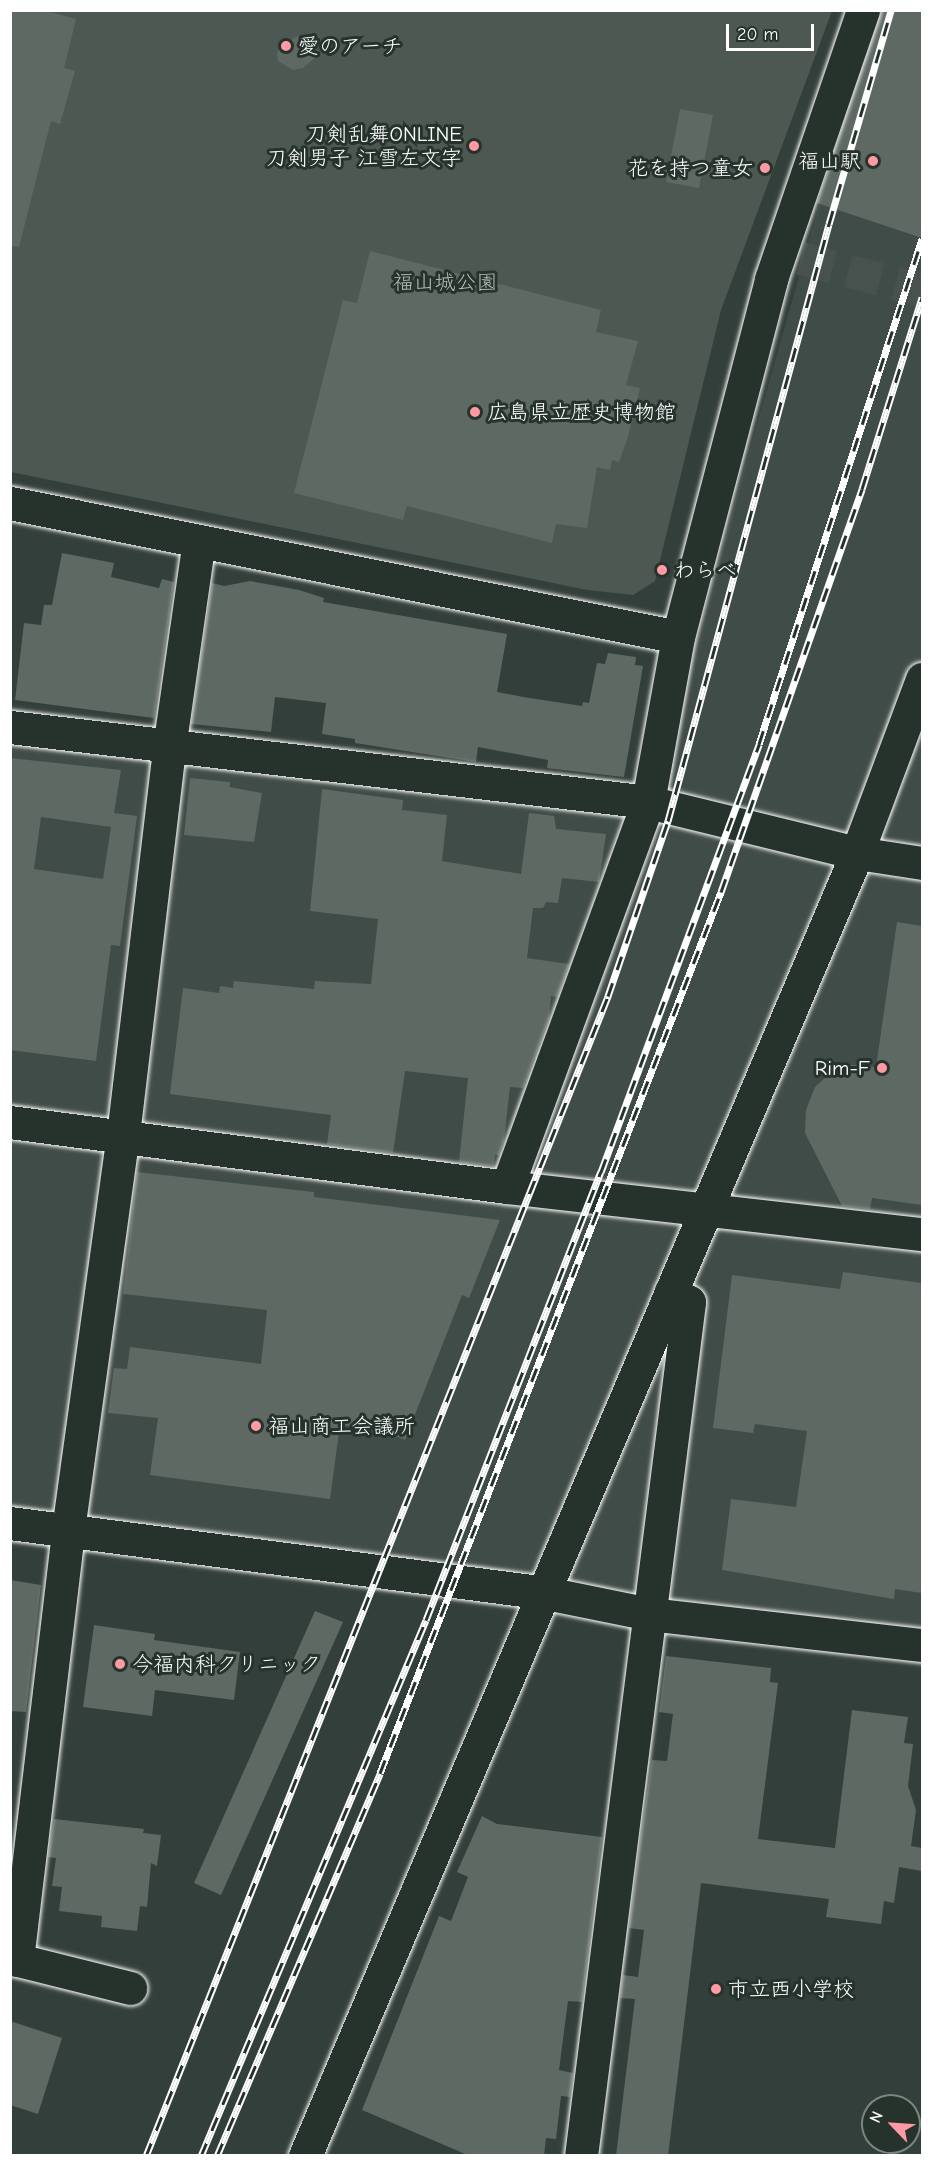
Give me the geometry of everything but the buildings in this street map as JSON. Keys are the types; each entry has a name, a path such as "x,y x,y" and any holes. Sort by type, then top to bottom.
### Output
{"street":[{"path":"507,1187 648,802 678,637 863,10"},
{"path":"10,504 678,637"},
{"path":"130,1988 14,1959 22,1812 68,1530 123,1135 169,748 199,541"},
{"path":"305,2156 546,1593 857,853 922,679"},
{"path":"10,727 169,748 648,802 857,853 922,863"},
{"path":"10,1122 507,1187 922,1234"},
{"path":"581,2156 689,1302 671,1292"},
{"path":"10,1523 546,1593 649,1614 922,1645"}],"shaded area":[{"path":"874,11 922,11 922,1647 11,1536 11,730 649,807"}],"green space":[{"name":"福山城公園","path":"10,11 832,11 721,310 655,581 633,595 587,590 11,472"}],"tunnel":[{"path":"801,258 922,290"}],"railway":[{"path":"146,2156 608,996 668,821 829,224 891,10"},
{"path":"201,2156 426,1620 601,1172 759,744 922,239"},
{"path":"217,2156 380,1773 721,892 862,489 922,297"}],"place":[{"name":"愛のアーチ","path":"286,46"},
{"name":"刀剣乱舞ONLINE 刀剣男子 江雪左文字","path":"474,146"},
{"name":"福山駅","path":"873,161"},
{"name":"花を持つ童女","path":"765,168"},
{"name":"広島県立歴史博物館","path":"475,412"},
{"name":"わらべ","path":"662,570"},
{"name":"Rim-F","path":"882,1068"},
{"name":"福山商工会議所","path":"256,1426"},
{"name":"今福内科クリニック","path":"120,1664"},
{"name":"市立西小学校","path":"716,1989"}]}
